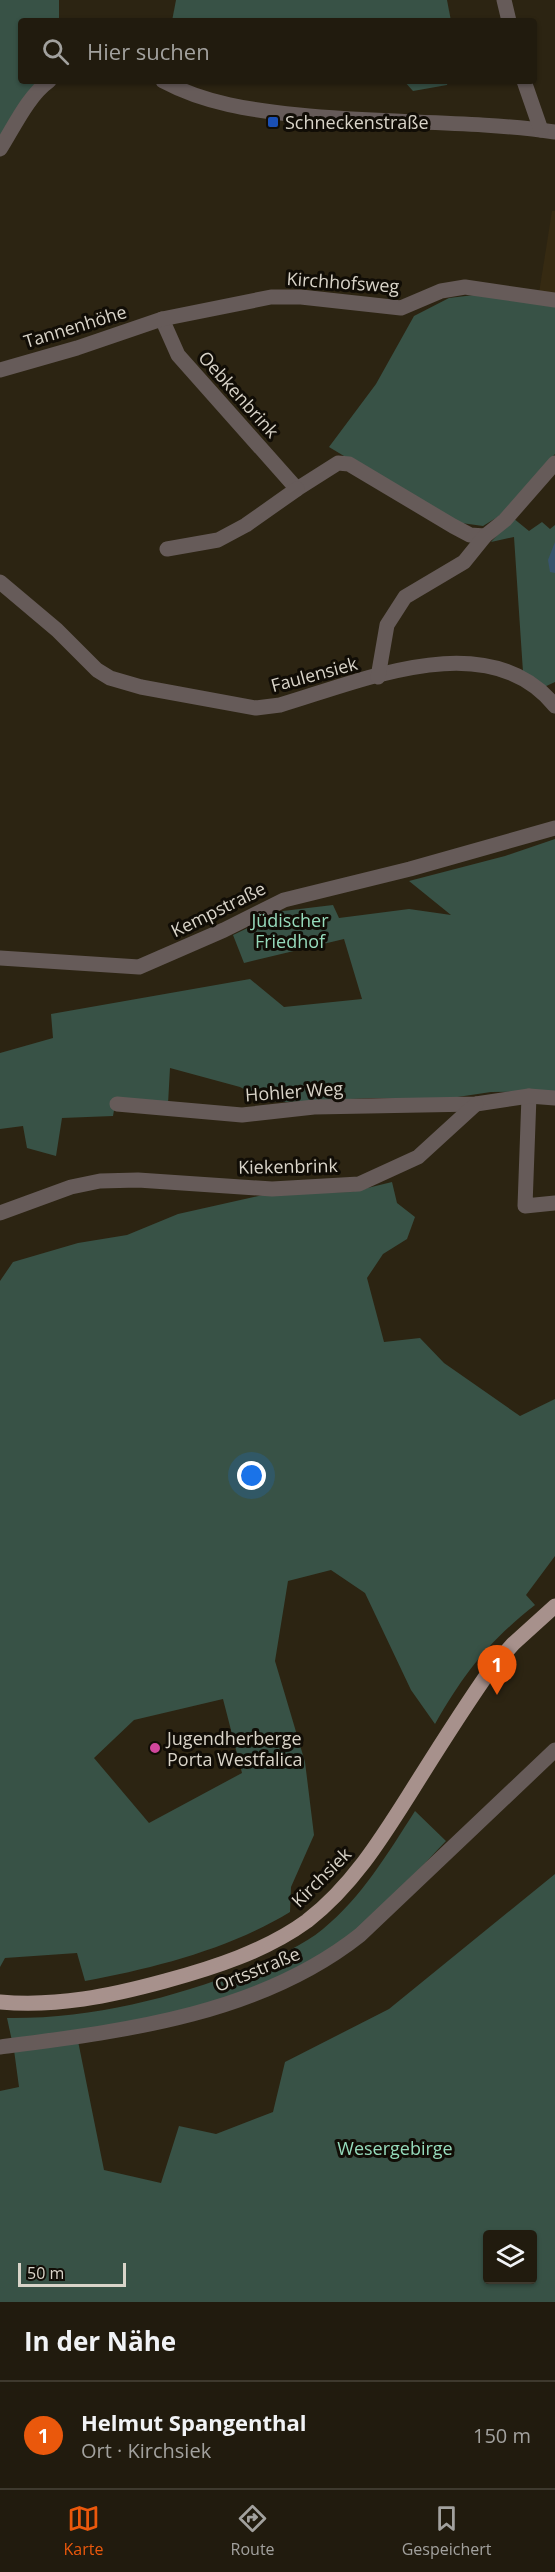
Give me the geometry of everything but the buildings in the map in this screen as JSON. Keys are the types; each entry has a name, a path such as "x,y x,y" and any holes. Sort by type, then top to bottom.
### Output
{"main road":[{"name":"Kirchsiek","path":"0,2002 53,2004 133,1990 230,1960 260,1948 305,1922 344,1887 374,1849 491,1669 513,1644 555,1606"}],"street":[{"path":"504,0 508,18"},
{"path":"0,149 23,111 45,84"},
{"path":"168,84 183,92 239,109 354,121 548,131 525,84"},
{"name":"Kirchhofsweg","path":"162,320 271,297 301,297 401,308 441,291 465,287 555,300"},
{"name":"Tannenhöhe","path":"0,369 77,348 162,320"},
{"name":"Oebkenbrink","path":"162,320 178,355 297,489"},
{"path":"167,549 218,540 246,525 338,463 349,464 470,535 485,536"},
{"path":"378,677 387,625 405,597 464,562 485,536 505,520 555,463"},
{"name":"Faulensiek","path":"0,582 57,630 97,669 110,678 141,687 256,708 280,705 418,667 450,663 497,667 524,678 555,706"},
{"name":"Kempstraße","path":"0,958 139,967 224,930 284,900 410,869 555,828"},
{"path":"476,1104 529,1096 555,1098"},
{"path":"529,1096 525,1206 555,1203"},
{"name":"Hohler Weg","path":"117,1104 242,1115 314,1107 476,1104"},
{"name":"Kiekenbrink","path":"0,1213 71,1187 100,1180 138,1180 272,1189 359,1184 418,1157 476,1104"},
{"name":"Ortsstraße","path":"0,2047 91,2036 155,2022 257,1994 299,1976 334,1956 360,1935 555,1750"}],"shaded area":[{"path":"552,211 555,211 555,295 539,293"}],"green space":[{"path":"0,0 59,0 59,18 18,18 18,84 40,84 0,143"},
{"path":"176,0 447,0 450,18 173,18"},
{"path":"407,84 447,84 447,85 413,91"},
{"path":"474,295 555,306 555,454 504,513 483,526 454,522 329,447 376,384 414,316 449,298"},
{"path":"513,518 529,531 542,522 550,529 555,525 555,682 542,688 523,672 514,537 491,542"},
{"name":"Jüdischer Friedhof","path":"555,839 555,1091 491,1092 444,1099 372,1098 267,1101 240,1087 170,1068 168,1104 116,1099 113,1116 62,1118 56,1156 27,1148 23,1126 0,1129 0,1053 53,1038 51,1014 250,979 284,1007 362,999 344,939 244,963 233,935 283,911 333,905 339,918 409,909 451,915 409,881 505,856"},
{"path":"392,1182 397,1203 415,1217 407,1239 383,1254 367,1278 384,1342 420,1338 444,1363 520,1416 555,1399 555,1556 526,1595 535,1605 491,1645 467,1673 435,1724 411,1690 365,1593 331,1570 288,1581 275,1661 305,1762 314,1835 291,1887 290,1912 242,1937 191,1956 85,1981 77,1953 5,1958 0,1967 0,1281 13,1262 78,1243 127,1235 178,1214 272,1193 351,1192","holes":["223,1699 242,1773 149,1823 94,1758 134,1720"]},
{"path":"415,1811 446,1841 366,1923 349,1938 311,1964 240,1995 165,2016 12,2041 7,2018 69,2015 159,1998 218,1980 296,1947 323,1929 350,1903 374,1874"},
{"name":"Wesergebirge","path":"555,1874 555,2302 0,2302 0,2091 19,2087 14,2050 78,2041 104,2170 161,2183 179,2126 216,2134 273,2112 285,2062 389,2009"}],"water":[{"path":"555,542 555,573 550,572 548,560"}],"place":[{"name":"Schneckenstraße","path":"273,122"},
{"name":"Helmut Spangenthal","path":"497,1695"},
{"name":"Jugendherberge Porta Westfalica","path":"155,1748"}]}
